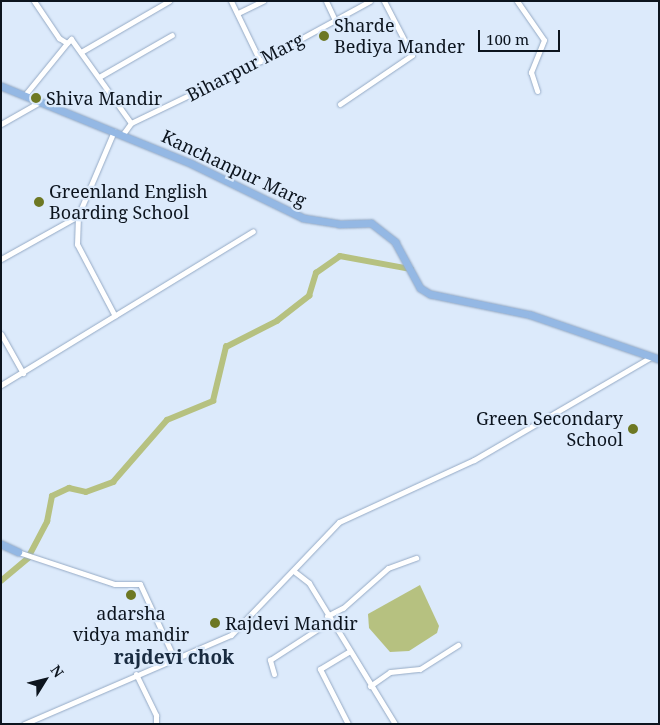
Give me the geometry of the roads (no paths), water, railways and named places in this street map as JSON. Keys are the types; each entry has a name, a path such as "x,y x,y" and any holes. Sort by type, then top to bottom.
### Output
{"main road":[{"name":"Kanchanpur Marg","path":"1,86 38,103 123,134 303,218 339,224 371,223 395,242 420,288 430,294 531,315 655,358"},
{"path":"1,544 18,552"}],"street":[{"path":"34,1 67,43"},
{"path":"81,52 169,1"},
{"path":"230,1 238,13 260,61"},
{"path":"238,13 263,1"},
{"path":"326,1 335,20"},
{"name":"Biharpur Marg","path":"123,134 131,123 260,61 370,1"},
{"path":"340,104 412,55 384,1"},
{"path":"516,1 544,40 532,72 537,92"},
{"path":"99,77 172,35"},
{"path":"24,96 71,39 131,123"},
{"path":"1,124 38,103"},
{"path":"114,131 78,216 77,244 115,316"},
{"path":"1,259 78,216"},
{"path":"1,385 253,231"},
{"path":"1,334 22,373"},
{"path":"24,724 136,674 231,635 345,518 474,460 655,358"},
{"path":"18,552 115,584 140,584 174,658"},
{"path":"274,674 270,660 329,619 388,568 416,558"},
{"path":"294,572 309,583 348,652 395,724"},
{"path":"370,686 390,672 420,669 458,645"},
{"path":"348,652 320,669 348,724"},
{"path":"136,674 156,714 156,724"}],"waterway":[{"path":"1,581 28,558 47,522 52,496 69,488 86,492 113,482 167,420 213,401 226,347 277,321 309,296 316,273 340,256 411,269"}],"place":[{"name":"Sharde Bediya Mander","path":"324,36"},
{"name":"Shiva Mandir","path":"36,98"},
{"name":"Greenland English Boarding School","path":"39,202"},
{"name":"Green Secondary School","path":"633,429"},
{"name":"adarsha vidya mandir","path":"131,595"},
{"name":"Rajdevi Mandir","path":"215,623"}],"district":[{"name":"rajdevi chok","path":"174,658"}]}
